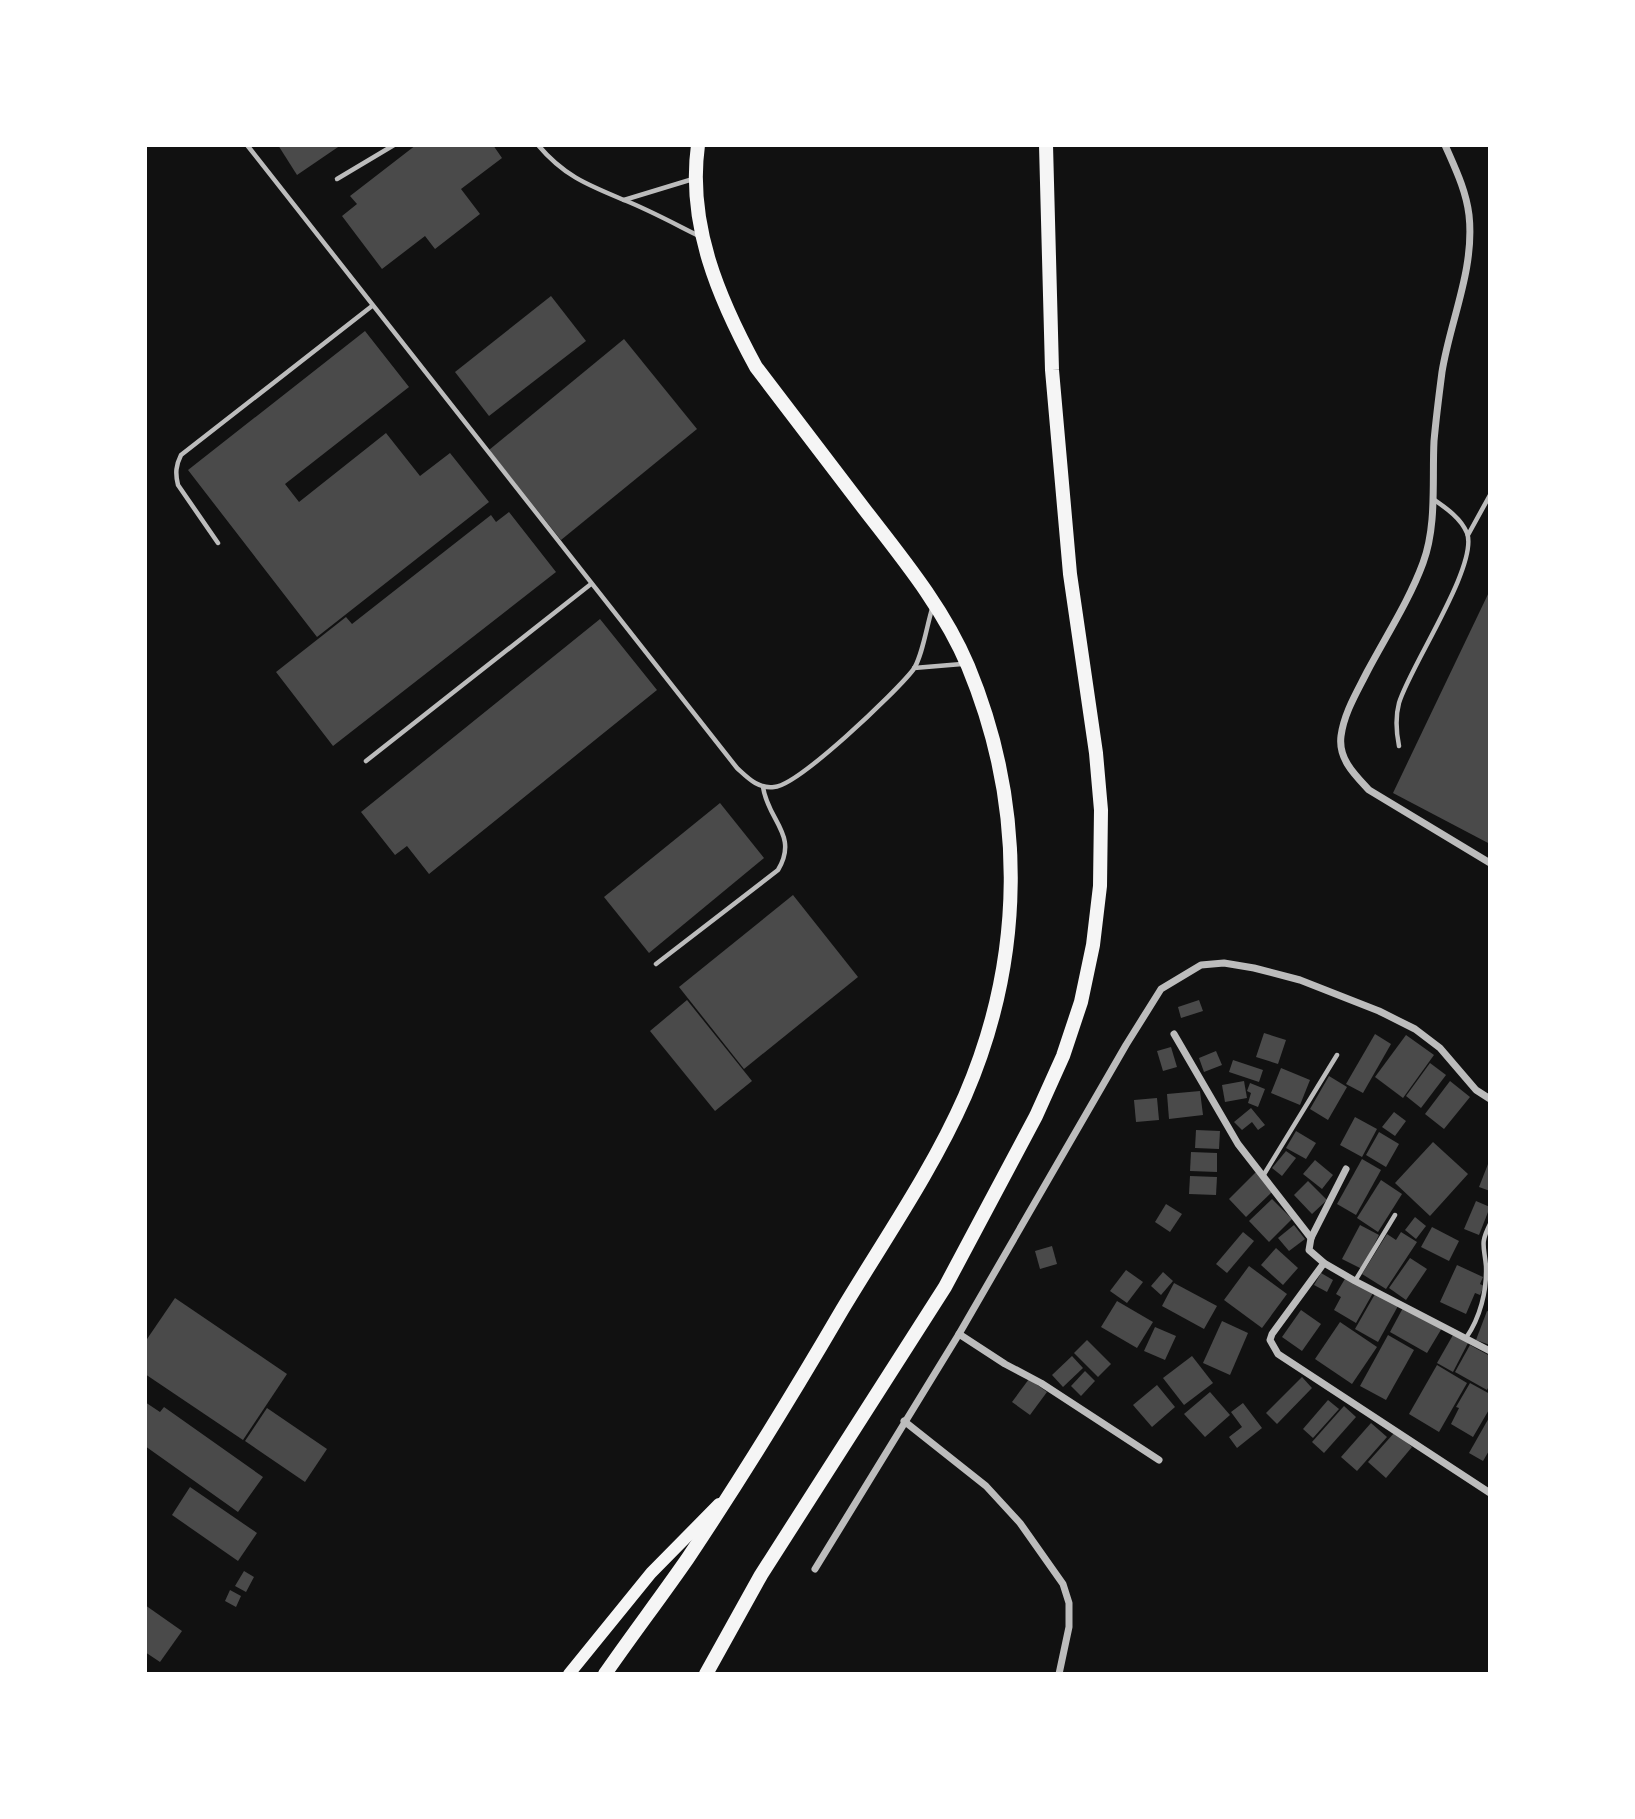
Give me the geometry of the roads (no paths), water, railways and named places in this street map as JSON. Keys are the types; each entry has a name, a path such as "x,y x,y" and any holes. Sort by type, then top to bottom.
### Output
{"main road":[{"path":"605,1674 729,1494 803,1377 941,1146 980,1058 999,990 1009,933 1012,870 1008,805 997,751 967,664 933,603 900,555 756,367 721,297 702,237 695,179 698,145"},
{"path":"706,1674 761,1575 945,1287 1036,1116 1063,1056 1083,991 1093,945 1100,886 1101,810 1096,753 1070,575 1054,384 1046,145"},
{"path":"569,1674 651,1573 729,1494"}],"street":[{"path":"1445,145 1461,179 1469,216 1468,254 1442,371 1434,442 1429,536 1424,561 1346,715 1340,738 1343,758 1369,790 1490,863"},
{"path":"815,1569 959,1334 1147,1008 1161,989 1201,965 1224,963 1300,980 1379,1011 1415,1029 1440,1048 1476,1090 1490,1099"},
{"path":"1174,1034 1238,1144 1311,1238"},
{"path":"1346,1169 1311,1238 1309,1250 1324,1263 1355,1281 1490,1351"},
{"path":"1324,1263 1272,1334 1270,1340 1278,1354 1490,1493"},
{"path":"959,1334 1005,1364 1041,1383 1159,1460"},
{"path":"904,1421 986,1486 1020,1523 1063,1584 1069,1604 1069,1627 1059,1674"}],"lane":[{"path":"247,145 737,768 750,780 763,787 776,788 790,782 816,763 914,668 933,603"},
{"path":"337,179 394,145"},
{"path":"538,145 552,162 595,190 623,200 702,237"},
{"path":"623,200 695,179"},
{"path":"218,542 178,485 175,475 181,455 372,306"},
{"path":"1399,746 1395,727 1399,702 1446,610 1466,555 1468,535 1490,495"},
{"path":"1433,498 1452,512 1468,535"},
{"path":"366,761 592,584"},
{"path":"914,668 967,664"},
{"path":"656,964 778,870 785,859 787,846 784,834 765,802 763,787"},
{"path":"1264,1176 1337,1055"},
{"path":"1355,1281 1395,1215"},
{"path":"1466,1338 1476,1323 1483,1295 1486,1268 1482,1240 1490,1224"}]}
